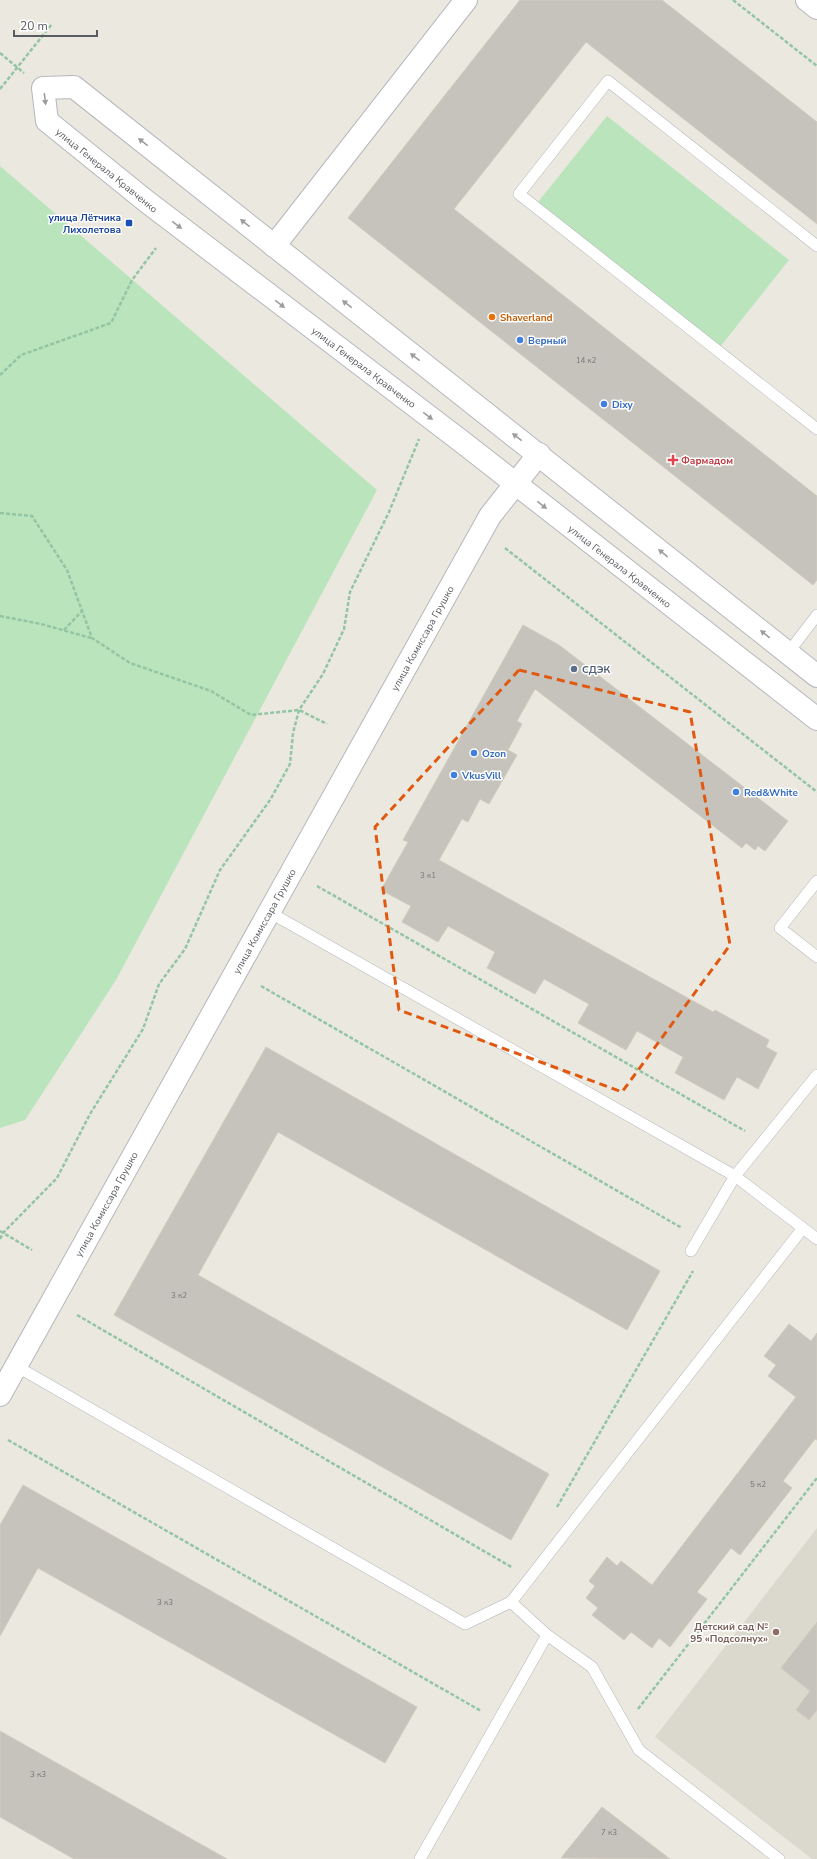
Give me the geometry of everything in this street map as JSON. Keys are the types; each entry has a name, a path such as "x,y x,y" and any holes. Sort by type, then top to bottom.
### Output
{"street":[{"path":"274,246 466,0"},
{"path":"807,0 817,8"},
{"path":"43,88 74,87 539,454 817,676"},
{"name":"улица Генерала Кравченко","path":"43,88 47,121 146,201 515,484 817,719"},
{"name":"улица Комиссара Грушко","path":"0,1395 490,516 539,454"}],"lane":[{"path":"817,246 608,81 520,194 817,430"},
{"path":"788,653 817,615"},
{"path":"817,881 780,928 817,957"},
{"path":"269,912 735,1176 817,1239"},
{"path":"691,1250 697,1237 735,1176 817,1075"},
{"path":"16,1366 465,1624 511,1602 803,1228"},
{"path":"511,1602 547,1635 592,1667 639,1750 779,1859"},
{"path":"420,1859 547,1635"}],"path":[{"path":"733,0 817,66"},
{"path":"0,89 52,24"},
{"path":"0,53 43,88"},
{"path":"0,375 21,355 111,323 132,280 156,248"},
{"path":"0,1238 3,1233 57,1178 90,1114 143,1029 159,984 185,949 220,870 270,800 290,764 293,733 298,710 323,674 344,630 350,592 389,512 419,439"},
{"path":"0,513 32,516 67,570 92,638"},
{"path":"505,548 817,792"},
{"path":"64,630 82,611"},
{"path":"0,616 64,630 92,638 130,663 211,691 251,716 298,710 327,724"},
{"path":"317,886 763,1142"},
{"path":"261,986 709,1244 554,1513"},
{"path":"0,1231 32,1250"},
{"path":"77,1315 514,1568"},
{"path":"8,1440 498,1721"},
{"path":"625,1725 817,1478"},
{"path":"511,1602 498,1588 518,1563"}],"highlighted area":[{"path":"519,670 690,712 730,945 622,1092 399,1010 375,827"}],"shaded area":[{"name":"Детский сад № 95 «Подсолнух»","path":"817,1528 817,1859 812,1859 655,1737"}],"green space":[{"path":"607,116 789,260 720,347 538,202"},
{"path":"0,166 377,490 116,980 25,1120 0,1128"}],"building":[{"path":"520,0 662,0 817,122 817,224 586,42 454,209 817,496 817,580 813,585 348,218"},
{"path":"523,625 559,645 788,821 765,851 758,846 755,850 746,843 742,848 535,689 517,721 522,724 508,750 517,755 489,804 480,799 468,822 462,819 439,860 713,1012 715,1010 769,1040 766,1047 777,1053 758,1089 737,1077 724,1100 675,1073 683,1057 637,1031 626,1050 578,1023 589,1004 544,979 535,994 487,968 495,952 448,926 438,942 402,922 411,906 381,890 408,842 403,840"},
{"path":"266,1047 660,1271 627,1330 278,1132 198,1275 549,1474 511,1540 114,1315"},
{"path":"789,1324 811,1341 817,1333 817,1440 815,1439 783,1481 792,1488 740,1555 731,1548 697,1592 707,1599 670,1647 659,1638 652,1648 631,1632 624,1640 592,1615 598,1608 586,1598 595,1586 589,1581 607,1557 617,1566 621,1561 652,1585 796,1397 768,1376 776,1365 764,1356"},
{"path":"23,1485 417,1707 385,1763 38,1568 0,1636 0,1525"},
{"path":"817,1622 817,1710 809,1720 796,1710 810,1691 781,1668"},
{"path":"0,1731 227,1859 74,1859 0,1817"},
{"path":"602,1807 670,1859 561,1858"}],"place":[{"name":"улица Лётчика Лихолетова","path":"129,223"},
{"name":"Shaverland","path":"492,317"},
{"name":"Верный","path":"520,340"},
{"name":"Dixy","path":"604,404"},
{"name":"Фармадом","path":"673,460"},
{"name":"СДЭК","path":"574,669"},
{"name":"Ozon","path":"474,753"},
{"name":"VkusVill","path":"454,775"},
{"name":"Red&White","path":"736,792"},
{"name":"Детский сад № 95 «Подсолнух»","path":"776,1632"}]}
